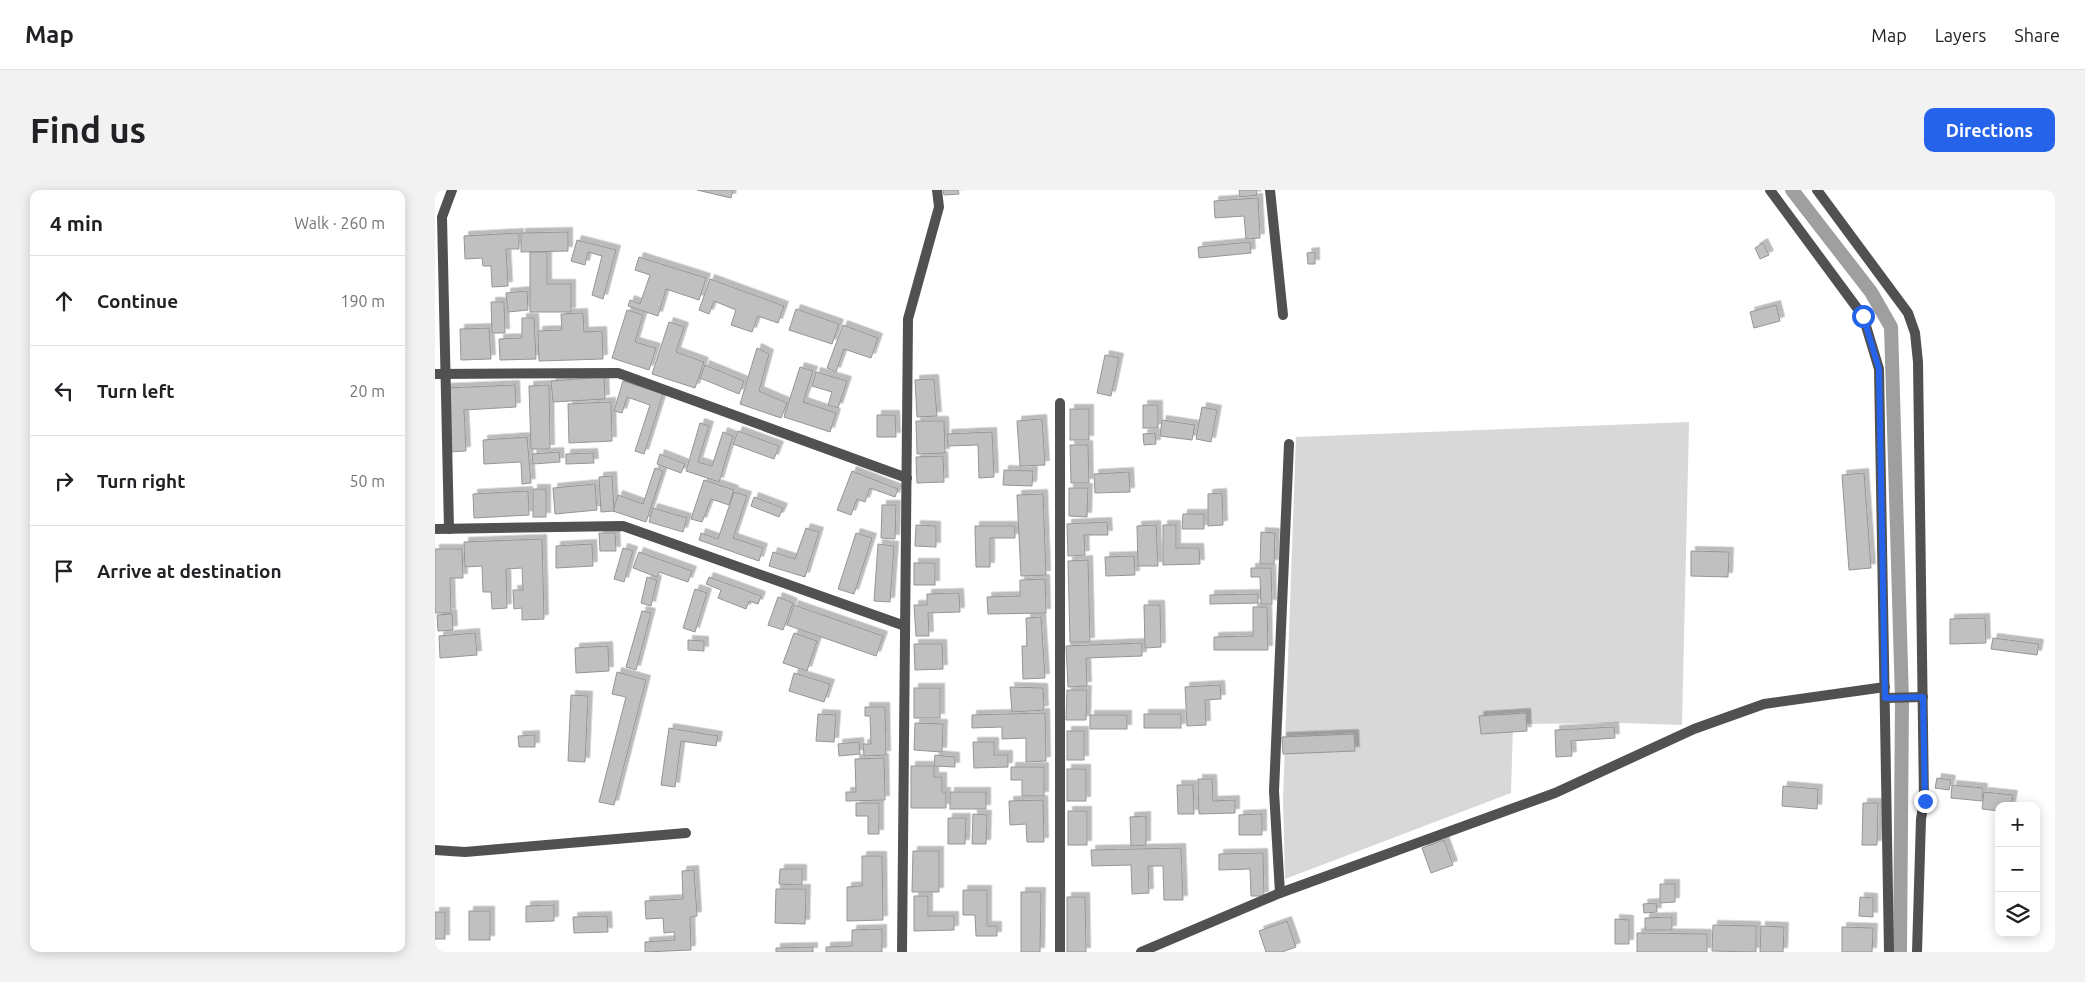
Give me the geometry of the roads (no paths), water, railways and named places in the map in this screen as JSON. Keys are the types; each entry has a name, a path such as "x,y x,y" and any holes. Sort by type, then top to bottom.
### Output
{"street":[{"path":"449,529 439,374 438,217 452,190"},
{"path":"902,952 909,319 939,207 937,190"},
{"path":"1270,190 1283,315"},
{"path":"1770,190 1863,316 1879,369 1889,952"},
{"path":"1817,190 1908,313 1915,333 1918,362 1925,801 1921,819 1917,952"},
{"path":"439,374 619,372 907,478"},
{"path":"1060,403 1061,952"},
{"path":"1280,893 1274,791 1289,444"},
{"path":"435,529 623,526 905,626"},
{"path":"1141,952 1280,893 1555,793 1694,729 1764,704 1885,693 1923,697"},
{"path":"435,850 465,852 686,833"}],"waterway":[{"path":"1792,190 1871,292 1891,327 1902,700 1900,952"}]}
